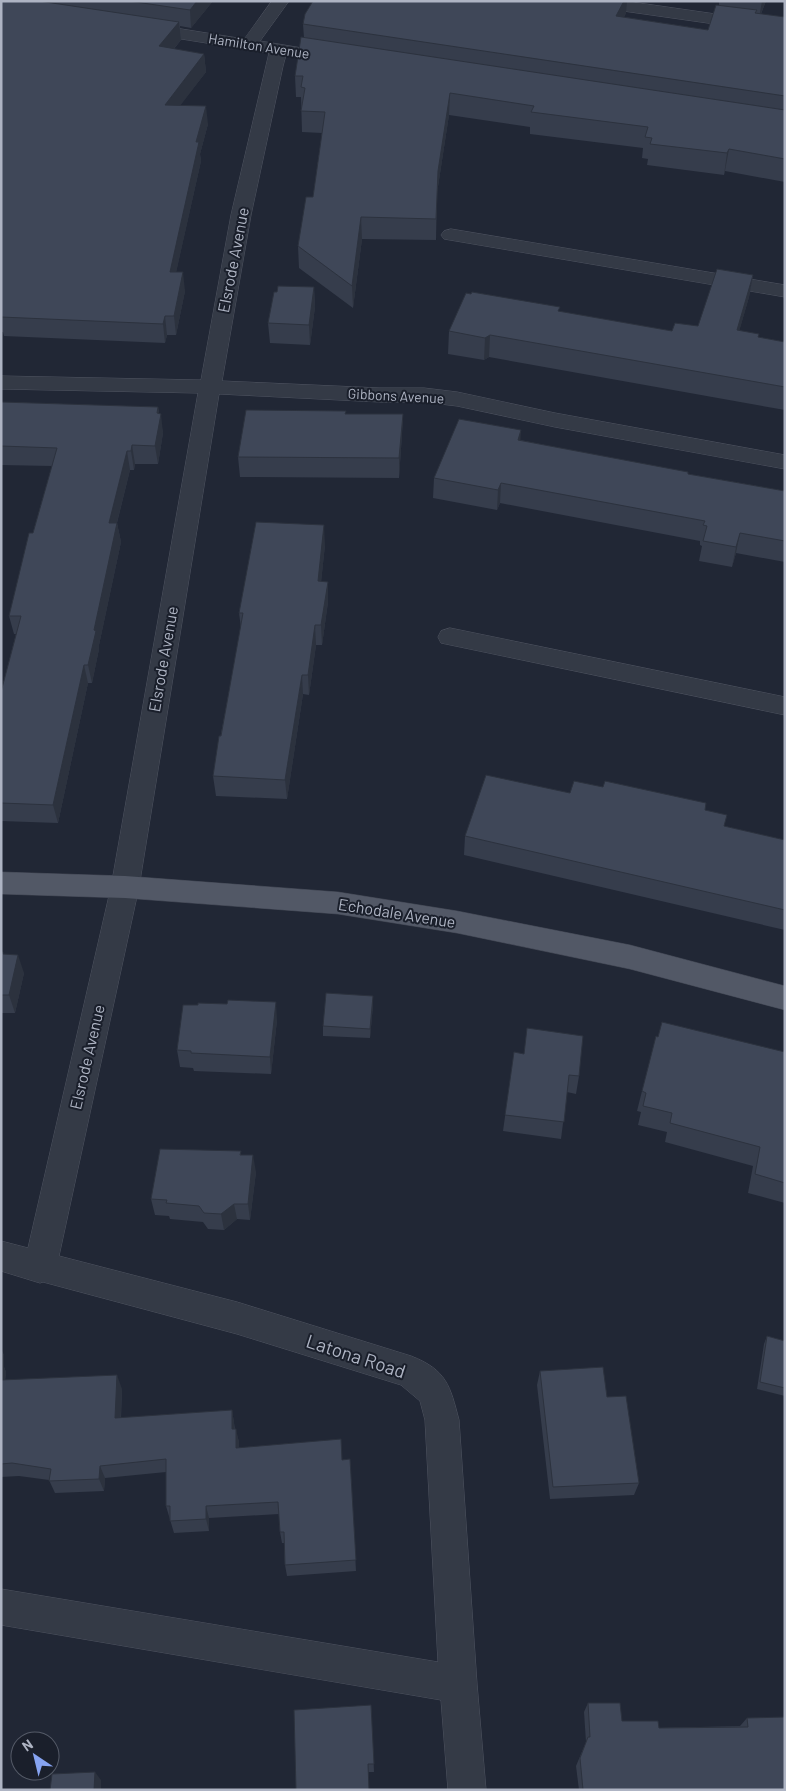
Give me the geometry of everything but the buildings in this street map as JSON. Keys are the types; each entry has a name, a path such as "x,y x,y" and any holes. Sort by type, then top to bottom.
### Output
{"main road":[{"name":"Echodale Avenue","path":"1,883 125,887 338,903 457,922 630,957 785,998"}],"street":[{"path":"249,44 281,1"},
{"path":"588,1 785,29"},
{"name":"Hamilton Avenue","path":"125,25 308,53"},
{"name":"Elsrode Avenue","path":"40,1268 125,887 241,215 279,49"},
{"path":"451,235 785,291"},
{"name":"Gibbons Avenue","path":"1,382 424,395 457,399 556,420 785,462"},
{"path":"450,637 785,706"},
{"name":"Latona Road","path":"1,1256 40,1268 236,1318 402,1369 411,1372 436,1392 442,1420 458,1684 467,1790"},
{"path":"1,1607 458,1684"}]}
